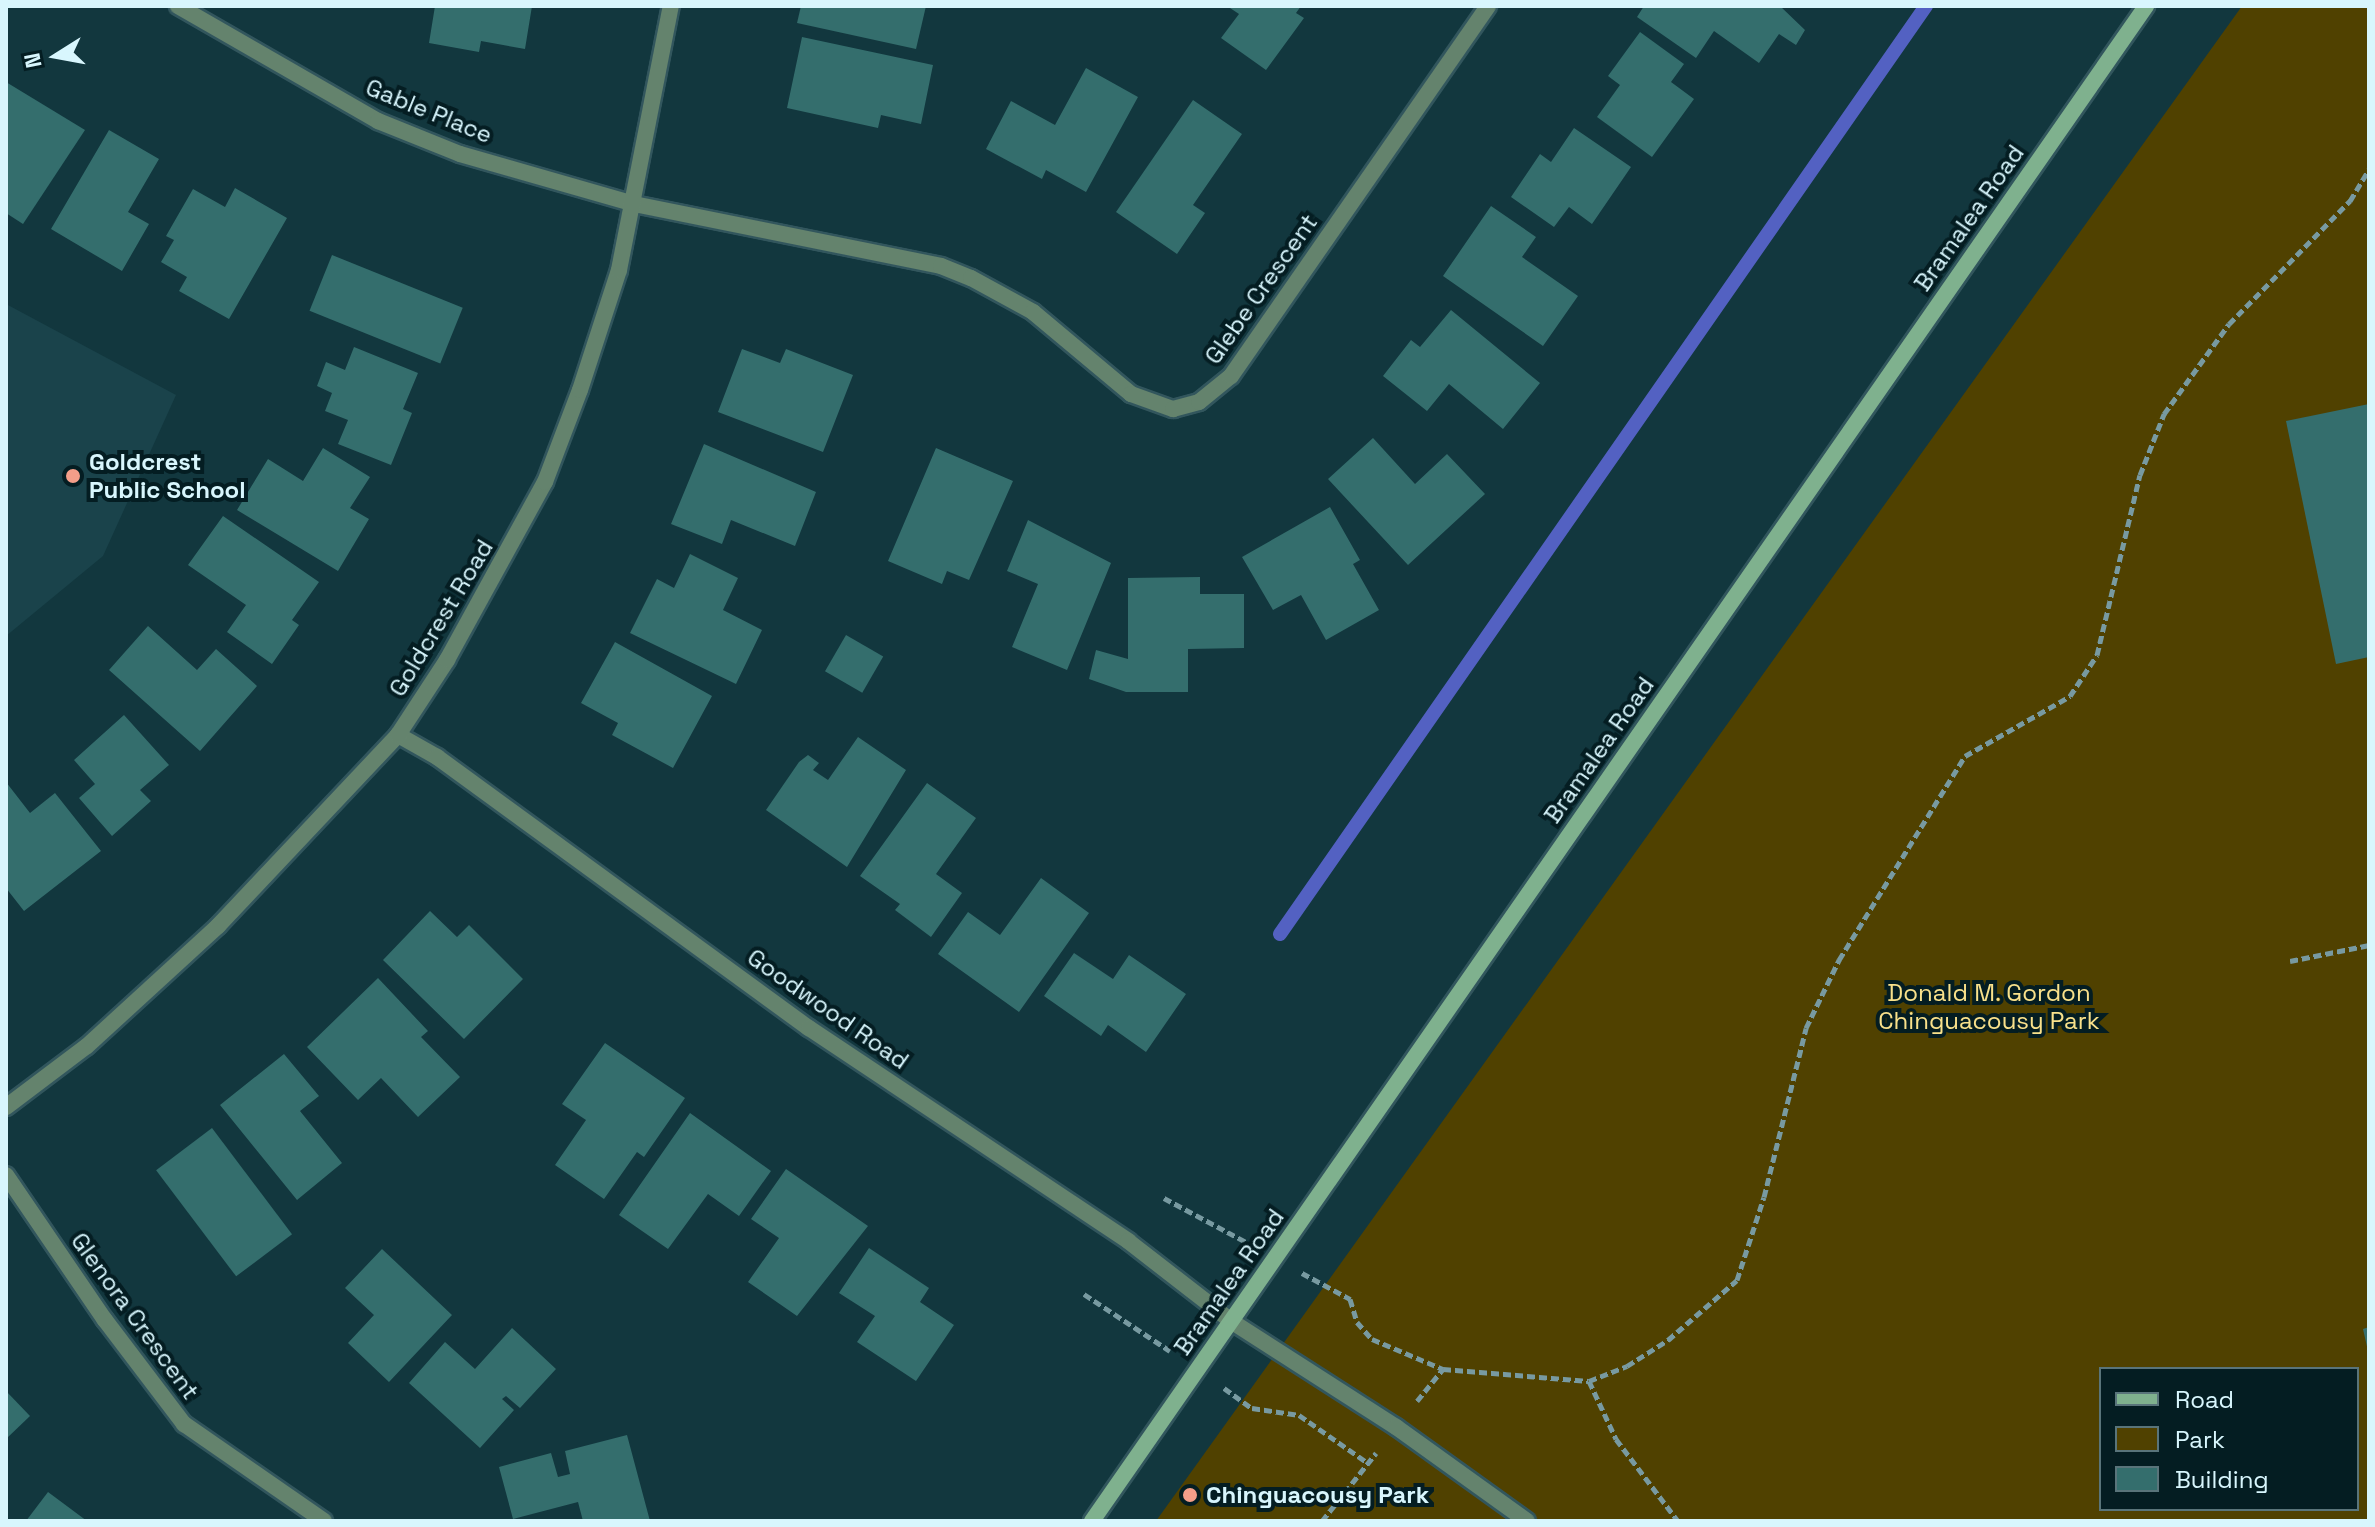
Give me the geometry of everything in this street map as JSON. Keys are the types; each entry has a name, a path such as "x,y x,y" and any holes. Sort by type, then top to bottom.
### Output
{"main road":[{"name":"Bramalea Road","path":"1092,1521 2146,6"}],"street":[{"name":"Gable Place","path":"178,6 378,121 460,154 634,204"},
{"name":"Goldcrest Road","path":"6,1107 87,1046 218,926 398,735 496,578 545,482 615,285 634,204 671,6"},
{"name":"Glebe Crescent","path":"634,204 941,266 1033,312 1144,402 1173,409 1188,406 1210,395 1231,376 1488,6"},
{"name":"Goodwood Road","path":"398,735 437,757 809,1028 1128,1241 1231,1321 1396,1427 1527,1521"},
{"name":"Glenora Crescent","path":"6,1175 184,1424 324,1521"}],"path":[{"path":"1164,1198 1350,1299 1357,1322 1372,1339 1443,1369 1589,1381 1627,1366 1668,1340 1737,1280 1764,1197 1806,1028 1839,960 1965,756 2070,696 2097,655 2140,475 2164,414 2229,324 2350,201 2369,169"},
{"path":"2290,961 2369,945"},
{"path":"1322,1521 1443,1369"},
{"path":"1589,1381 1616,1439 1678,1521"}],"shaded area":[{"name":"Goldcrest Public School","path":"6,304 176,395 103,556 6,636"}],"green space":[{"name":"Donald M. Gordon Chinguacousy Park","path":"2242,6 2369,6 2369,1521 1156,1521"}],"building":[{"path":"435,6 532,6 525,49 481,41 479,52 429,43"},
{"path":"801,6 926,6 916,49 797,23"},
{"path":"1227,6 1301,6 1296,13 1304,18 1266,70 1221,38 1239,14"},
{"path":"1644,6 1780,6 1805,30 1796,45 1779,34 1759,63 1714,31 1696,58 1637,17"},
{"path":"1640,32 1684,64 1671,82 1694,99 1652,157 1597,117 1620,85 1608,76"},
{"path":"802,37 933,65 921,124 881,115 878,128 787,108"},
{"path":"1086,68 1138,97 1086,192 1046,170 1042,179 986,149 1011,101 1055,125"},
{"path":"6,82 85,130 23,224 6,213"},
{"path":"1193,100 1242,134 1193,205 1205,213 1177,254 1116,212"},
{"path":"1574,128 1631,167 1592,224 1569,207 1554,227 1511,197 1540,154 1551,162"},
{"path":"109,130 159,159 128,212 149,224 122,271 51,229"},
{"path":"235,188 287,218 229,319 179,291 187,277 161,262 174,240 166,236 193,189 225,207"},
{"path":"1491,206 1536,237 1522,257 1578,296 1543,346 1443,276"},
{"path":"332,255 463,308 440,363 310,311"},
{"path":"1451,310 1540,383 1503,429 1449,384 1427,411 1383,376 1411,340 1420,347"},
{"path":"354,347 418,373 403,409 412,413 391,465 338,444 348,420 325,411 332,393 317,386 326,362 345,370"},
{"path":"742,349 780,363 786,349 853,375 823,452 718,412"},
{"path":"2369,404 2369,657 2336,664 2286,421"},
{"path":"1373,438 1415,484 1447,454 1485,494 1408,565 1328,479"},
{"path":"704,444 816,492 795,546 731,520 722,544 671,524"},
{"path":"323,448 370,477 350,508 369,519 338,571 237,510 268,459 303,481"},
{"path":"936,448 1013,481 969,580 947,571 942,584 888,561"},
{"path":"1330,507 1360,560 1353,564 1379,610 1326,640 1301,595 1273,610 1242,557"},
{"path":"223,516 319,582 292,620 299,625 272,664 227,632 246,605 188,565"},
{"path":"1028,520 1111,563 1067,670 1012,647 1038,584 1007,571"},
{"path":"690,554 738,578 723,610 762,630 736,684 630,633 657,579 674,588"},
{"path":"1200,577 1200,594 1244,594 1244,648 1188,649 1188,692 1126,692 1089,679 1096,650 1128,659 1128,578"},
{"path":"148,626 197,670 216,649 257,686 200,751 109,670"},
{"path":"846,635 883,656 862,693 825,671"},
{"path":"615,642 712,696 673,768 612,735 618,723 581,703"},
{"path":"124,715 169,765 140,790 151,801 112,836 79,798 95,784 74,760"},
{"path":"858,737 906,770 847,867 766,810 799,762 808,755 819,763 813,770 828,780"},
{"path":"6,782 30,813 55,793 101,851 24,911 6,888"},
{"path":"927,783 976,818 936,874 962,893 931,937 895,910 900,904 860,876"},
{"path":"1041,878 1089,913 1019,1012 938,954 968,912 1000,935"},
{"path":"430,911 457,937 469,925 523,979 464,1039 383,960"},
{"path":"1074,953 1113,979 1129,955 1186,994 1146,1052 1108,1025 1101,1036 1044,996"},
{"path":"378,978 428,1031 421,1037 460,1077 418,1117 381,1078 358,1100 307,1047"},
{"path":"605,1043 685,1098 644,1157 637,1152 604,1199 555,1165 586,1120 562,1104"},
{"path":"284,1054 319,1096 300,1111 342,1163 297,1200 220,1105"},
{"path":"690,1113 771,1171 739,1216 708,1194 668,1249 619,1215"},
{"path":"212,1128 292,1234 236,1276 156,1170"},
{"path":"786,1169 868,1226 797,1316 748,1282 779,1238 751,1219"},
{"path":"869,1248 929,1288 920,1302 954,1325 916,1381 857,1342 875,1316 839,1293"},
{"path":"382,1249 452,1315 389,1382 348,1343 374,1315 345,1288"},
{"path":"2369,1327 2369,1351 2368,1351 2363,1329"},
{"path":"512,1328 556,1369 520,1408 506,1396 502,1399 514,1410 480,1448 409,1383 445,1342 475,1369"},
{"path":"6,1391 30,1416 6,1439"},
{"path":"627,1435 650,1521 583,1521 578,1502 513,1519 499,1467 551,1453 558,1477 570,1474 565,1451"},
{"path":"48,1492 87,1521 26,1521"}],"waterway":[{"path":"1280,934 1926,6"}],"place":[{"name":"Goldcrest Public School","path":"73,476"},
{"name":"Chinguacousy Park","path":"1190,1495"}]}
